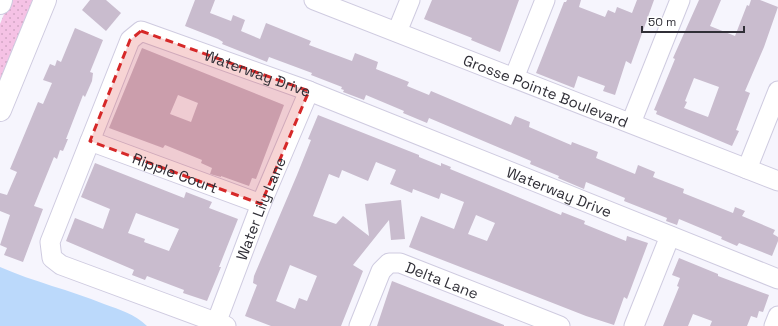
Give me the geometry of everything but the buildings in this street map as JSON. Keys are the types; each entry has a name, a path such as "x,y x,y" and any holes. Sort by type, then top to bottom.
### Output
{"main road":[{"path":"0,110 45,0"}],"street":[{"name":"Grosse Pointe Boulevard","path":"314,0 778,181"},
{"path":"397,32 410,0"},
{"path":"514,78 545,0"},
{"path":"631,124 680,0"},
{"name":"Waterway Drive","path":"219,325 61,265 52,258 50,242 130,40 141,31 309,91 778,279"},
{"name":"Water Lily Lane","path":"219,325 261,204 309,91"},
{"path":"748,169 778,92"},
{"name":"Ripple Court","path":"90,141 261,204"},
{"path":"634,326 670,236"},
{"name":"Delta Lane","path":"359,326 381,271 390,264 400,263 560,326"},
{"path":"774,326 778,316"}],"highlighted area":[{"path":"141,31 309,91 261,204 90,141 130,40"}],"shaded area":[{"path":"10,0 36,0 0,90 0,24"}],"water":[{"path":"0,267 122,310 137,318 147,326 0,326"}]}
